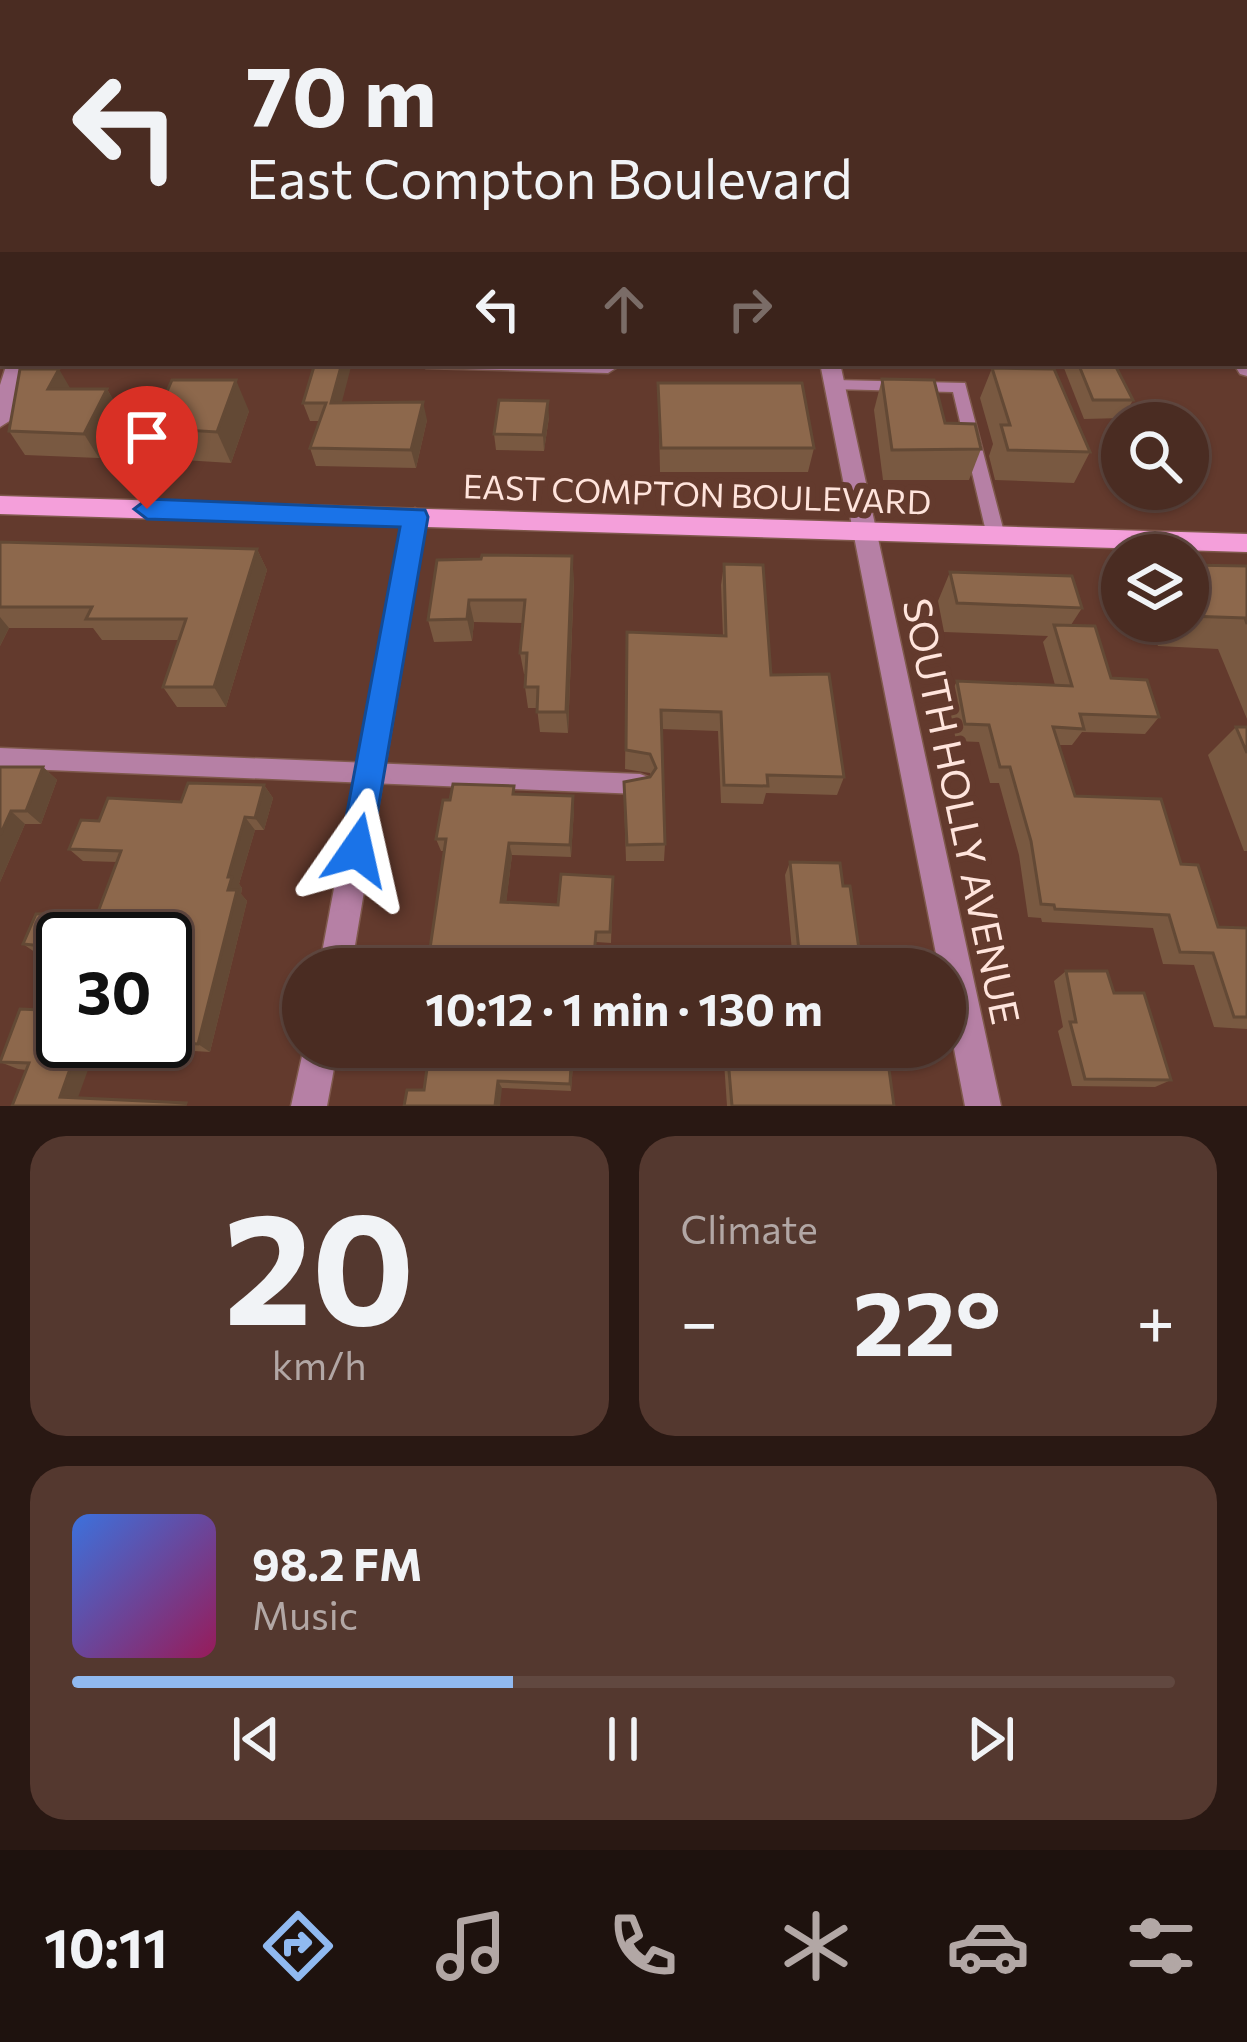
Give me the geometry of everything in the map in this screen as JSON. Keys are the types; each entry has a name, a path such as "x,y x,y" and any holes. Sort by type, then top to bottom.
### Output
{"main road":[{"name":"EAST COMPTON BOULEVARD","path":"0,505 1247,543"}],"street":[{"path":"1,412 10,373"},
{"name":"SOUTH HOLLY AVENUE","path":"833,374 983,1106"},
{"path":"339,948 415,517"},
{"path":"310,1106 316,1068"}],"lane":[{"path":"535,366 608,368"},
{"path":"833,374 960,387 996,536"},
{"path":"0,758 640,784"}],"building":[{"path":"314,366 341,366 331,403 423,402 411,450 310,448 326,403 303,403"},
{"path":"1079,366 1116,366 1133,400 1093,400"},
{"path":"992,368 1054,369 1090,452 1008,450 1001,425 1010,425"},
{"path":"20,369 59,369 48,389 107,389 84,434 9,431"},
{"path":"882,379 934,380 945,423 975,424 981,449 892,450"},
{"path":"172,380 236,380 217,432 151,428"},
{"path":"658,383 802,383 814,448 661,448"},
{"path":"499,400 548,401 543,435 494,434"},
{"path":"0,542 257,549 214,687 163,687 186,619 86,619 92,607 0,607"},
{"path":"482,555 572,556 566,712 537,712 538,687 525,687 527,653 520,653 525,600 469,600 467,619 428,620 437,560 481,559"},
{"path":"724,564 763,565 771,675 829,674 844,777 767,775 768,786 724,785 721,712 661,710 665,844 627,845 624,782 650,777 656,768 650,754 626,750 627,632 726,636"},
{"path":"1209,565 1247,566 1247,624 1245,618 1209,617"},
{"path":"950,572 1072,576 1082,608 957,603"},
{"path":"1054,625 1095,626 1111,678 1147,680 1159,717 1080,714 1084,729 1053,727 1075,796 1161,799 1181,864 1198,865 1218,927 1247,928 1247,1017 1234,1017 1213,953 1180,952 1169,915 1055,909 1041,904 1031,841 1010,767 1000,767 989,725 965,724 957,681 1072,686"},
{"path":"1236,727 1247,727 1247,753"},
{"path":"0,767 43,767 26,811 11,811 0,835"},
{"path":"188,783 264,785 255,818 245,817 228,877 232,877 228,890 237,890 198,1044 192,1044 192,912 98,912 121,851 69,849 81,820 99,821 108,798 181,802"},
{"path":"453,784 514,786 513,794 573,796 570,845 509,843 501,902 558,905 561,874 613,877 610,932 596,932 595,948 430,948 446,839 436,839 443,800 450,800"},
{"path":"790,862 840,863 843,886 850,886 859,948 799,948"},
{"path":"36,914 36,945 23,944"},
{"path":"1066,971 1107,971 1114,993 1144,993 1171,1080 1085,1079 1070,1022 1076,1022"},
{"path":"20,1009 36,1010 36,1068 70,1068 60,1097 186,1103 12,1106 29,1063 0,1062"},
{"path":"427,1068 571,1068 570,1084 498,1081 495,1106 404,1106 407,1090 424,1090"},
{"path":"729,1068 889,1068 894,1106 732,1106"}],"route":[{"path":"147,509 415,517 357,850"}]}
